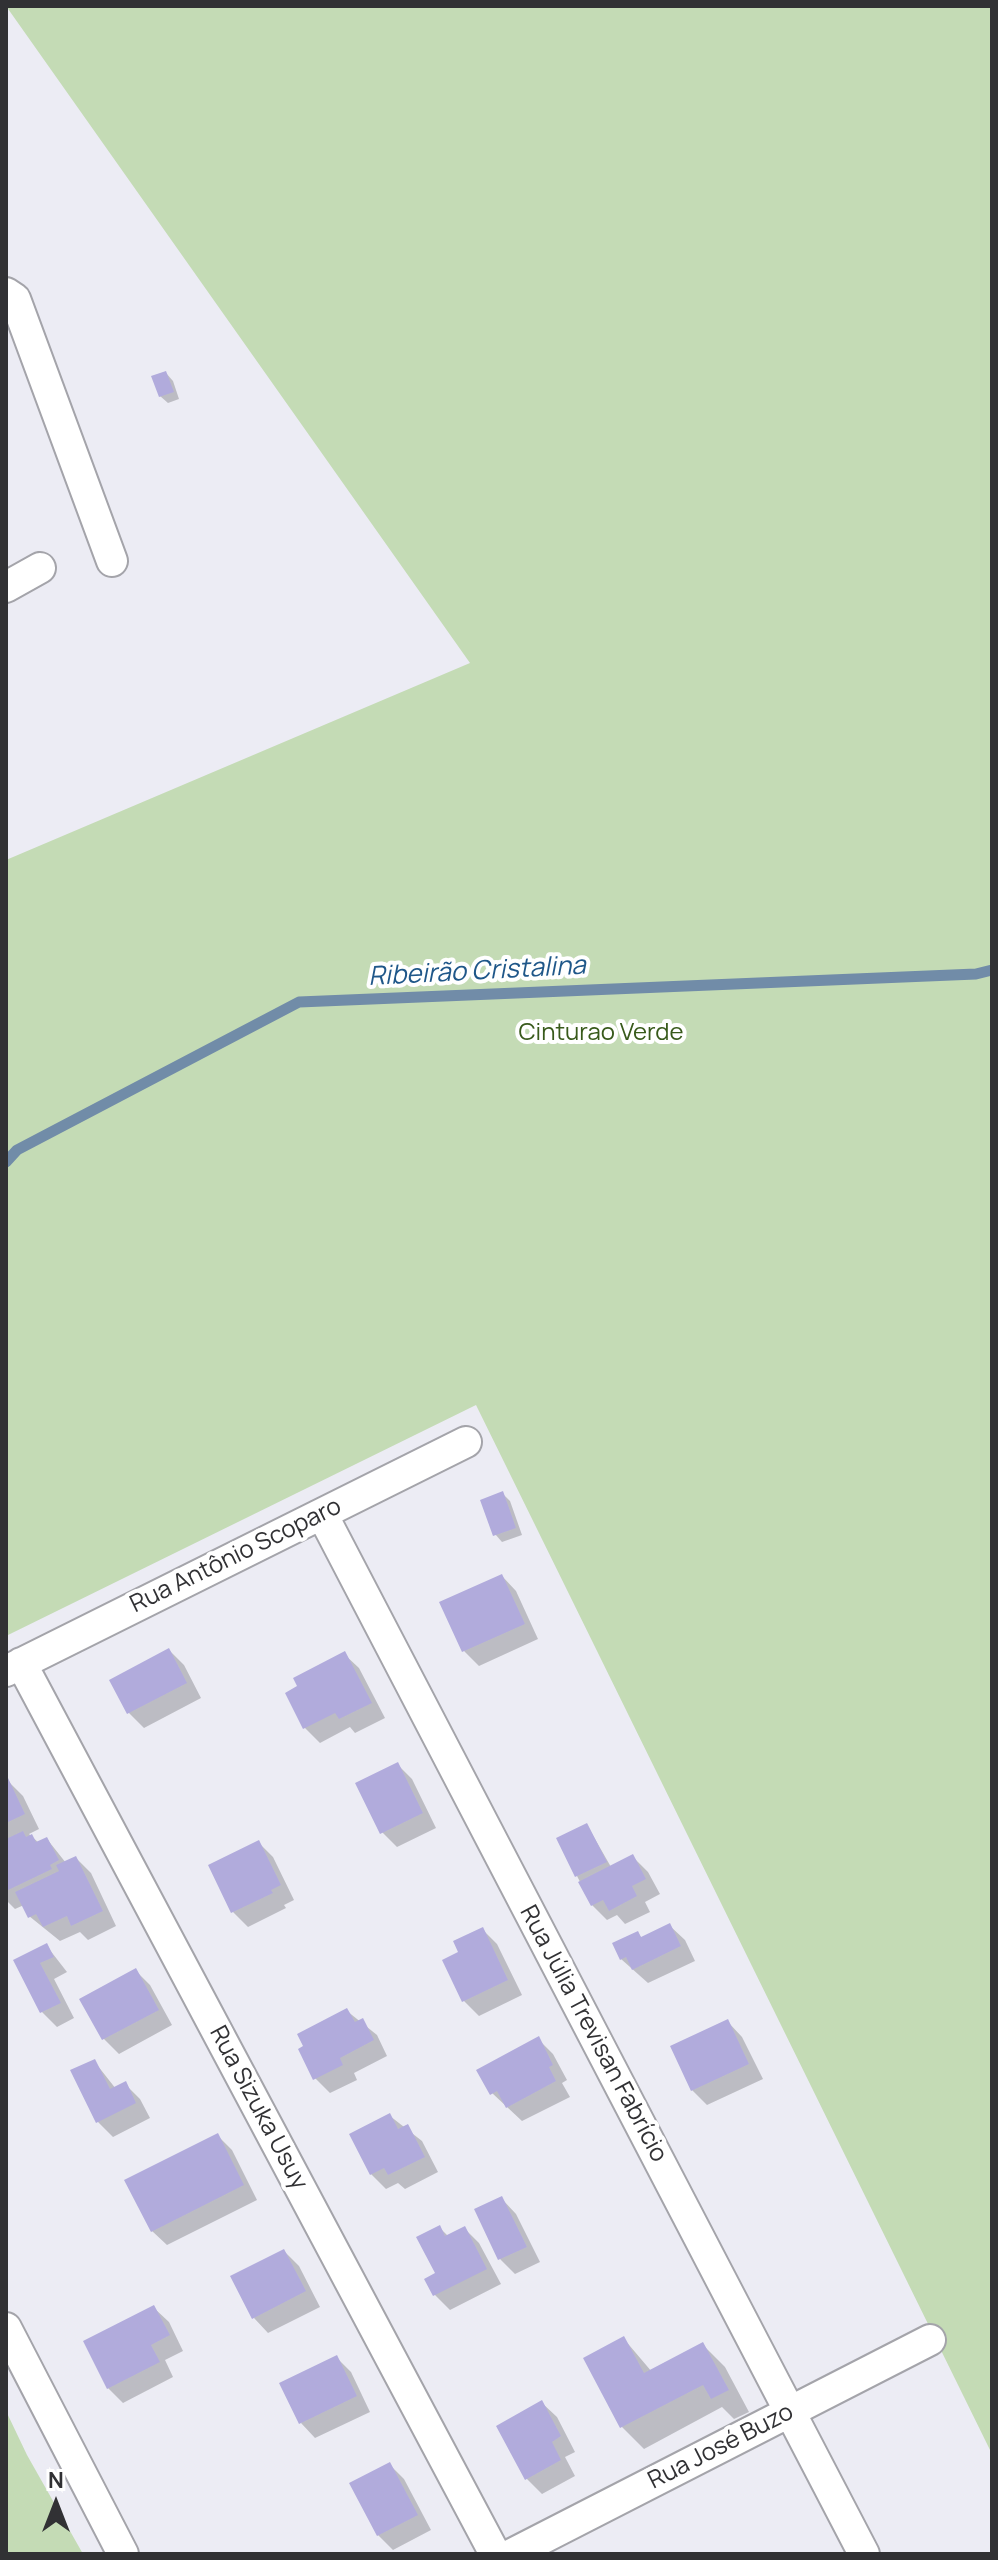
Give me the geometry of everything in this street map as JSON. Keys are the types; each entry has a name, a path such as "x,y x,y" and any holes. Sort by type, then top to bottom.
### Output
{"street":[{"path":"6,293 15,299 112,561"},
{"path":"6,587 40,568"},
{"name":"Rua Antônio Scoparo","path":"14,1667 466,1442"},
{"name":"Rua Júlia Trevisan Fabrício","path":"322,1514 864,2554"},
{"name":"Rua Sizuka Usuy","path":"14,1667 495,2554"},
{"path":"6,2328 123,2554"},
{"name":"Rua José Buzo","path":"512,2554 930,2340"}],"green space":[{"name":"Cinturao Verde","path":"6,6 992,6 992,2454 476,1405 6,1636 6,860 470,663"},
{"path":"6,2411 27,2455 83,2554 6,2554"}],"building":[{"path":"166,371 174,392 159,397 151,376"},
{"path":"503,1491 516,1528 493,1536 480,1500"},
{"path":"502,1574 525,1624 462,1652 439,1602"},
{"path":"169,1648 187,1683 127,1714 109,1680"},
{"path":"345,1651 372,1703 339,1719 335,1713 303,1729 285,1693 297,1686 293,1678"},
{"path":"398,1762 423,1813 380,1834 355,1783"},
{"path":"8,1778 25,1814 6,1823 6,1780"},
{"path":"587,1823 607,1862 575,1877 556,1838"},
{"path":"23,1831 26,1837 32,1834 36,1842 47,1837 59,1860 50,1865 52,1869 6,1891 6,1839"},
{"path":"259,1840 281,1885 271,1890 273,1893 231,1913 208,1865"},
{"path":"633,1854 646,1879 632,1886 637,1896 609,1911 603,1900 591,1906 578,1882"},
{"path":"76,1856 103,1911 71,1926 67,1916 43,1927 36,1914 28,1918 15,1892 59,1871 56,1865"},
{"path":"670,1923 681,1946 632,1970 626,1957 620,1960 612,1943 638,1931 641,1937"},
{"path":"483,1927 508,1980 462,2002 442,1960 458,1952 453,1941"},
{"path":"47,1943 54,1957 40,1963 61,2003 40,2013 13,1960"},
{"path":"136,1968 159,2010 102,2040 79,1999"},
{"path":"347,2008 355,2022 363,2018 374,2040 340,2058 343,2065 313,2080 298,2049 303,2046 297,2034"},
{"path":"728,2019 749,2064 691,2091 670,2046"},
{"path":"539,2036 553,2065 549,2067 556,2081 506,2108 497,2091 490,2095 476,2070"},
{"path":"95,2059 110,2089 126,2081 136,2103 96,2123 70,2070"},
{"path":"390,2113 398,2129 408,2124 425,2157 388,2175 384,2168 370,2175 349,2134"},
{"path":"218,2133 244,2185 151,2232 124,2180"},
{"path":"502,2196 527,2247 498,2260 474,2209"},
{"path":"440,2225 445,2236 465,2226 487,2269 433,2296 424,2279 435,2273 416,2237"},
{"path":"284,2249 306,2291 252,2319 230,2276"},
{"path":"154,2305 170,2335 151,2345 160,2362 107,2389 83,2341"},
{"path":"624,2336 644,2373 703,2342 729,2390 711,2399 703,2385 620,2428 583,2358"},
{"path":"337,2355 357,2396 299,2424 279,2383"},
{"path":"542,2400 561,2436 552,2442 561,2460 525,2480 496,2426"},
{"path":"390,2462 418,2515 377,2536 349,2483"}],"waterway":[{"name":"Ribeirão Cristalina","path":"6,1162 17,1150 299,1002 976,974 992,970"}]}
